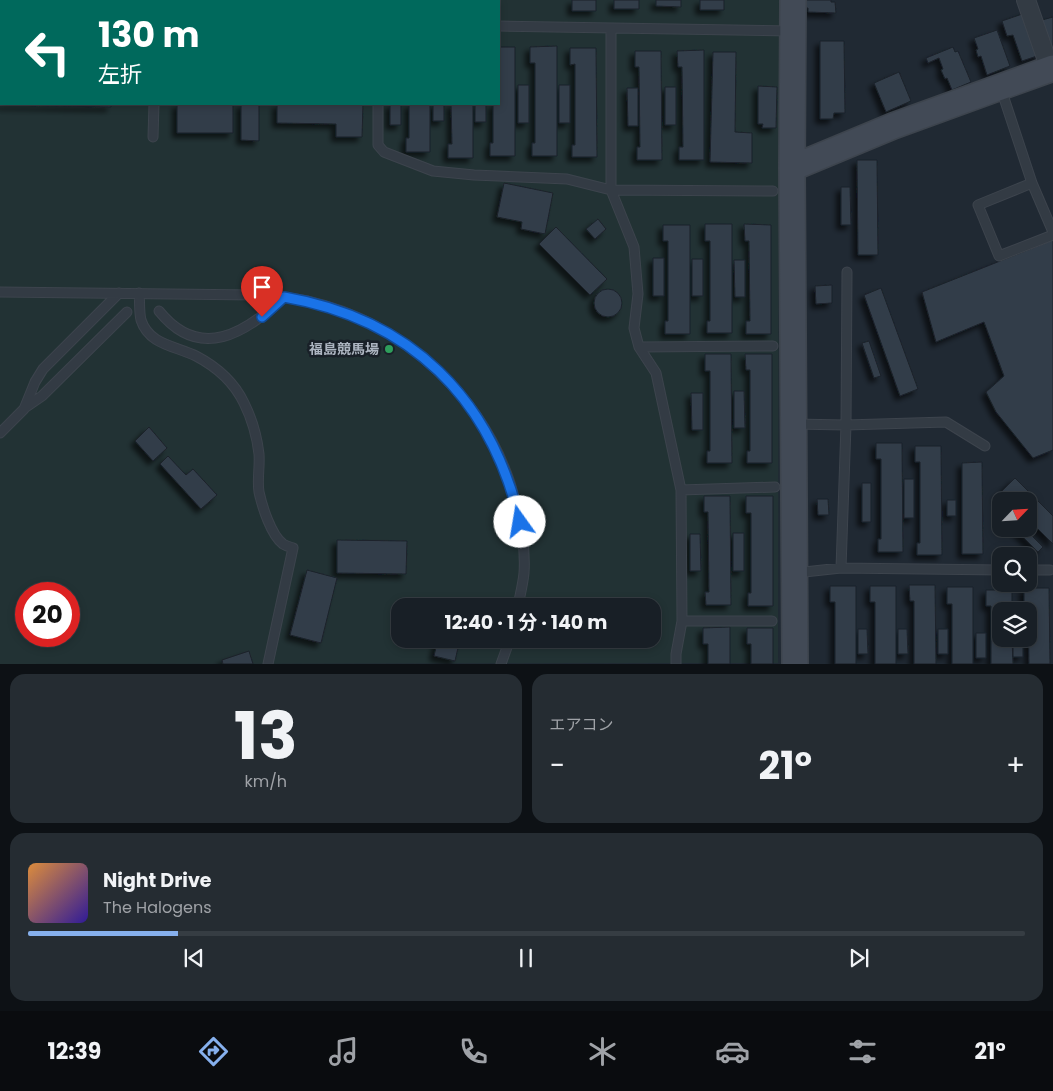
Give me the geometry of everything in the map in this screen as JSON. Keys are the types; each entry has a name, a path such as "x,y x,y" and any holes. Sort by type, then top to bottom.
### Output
{"street":[{"path":"793,0 792,168 795,664"},
{"path":"792,168 892,126 1052,68 1026,0"}],"lane":[{"path":"500,26 793,31"},
{"path":"611,28 611,190 634,247 638,294 634,328 639,348 656,373 681,490 682,621 676,664"},
{"path":"1000,87 1032,183 1053,234 999,256 978,205 1032,183"},
{"path":"153,137 154,105"},
{"path":"378,105 378,145 384,152 433,172 567,179 611,190 773,191"},
{"path":"841,568 846,425 848,272"},
{"path":"0,292 259,295 284,297 309,301 356,317 400,340 439,371 472,409 497,452 515,498 524,547 524,573 519,598"},
{"path":"24,409 35,382 44,369 119,293"},
{"path":"139,294 141,319 147,332 156,340 179,351 194,355 223,374 233,383 250,415 257,441 260,464 259,492 263,507 276,536 282,543 293,548 268,664"},
{"path":"159,311 166,320 179,330 196,338 220,338 244,329 262,317 284,297"},
{"path":"0,433 24,409 42,396 127,312"},
{"path":"639,348 773,346"},
{"path":"794,424 846,425 946,422 985,446"},
{"path":"681,490 775,488"},
{"path":"795,573 841,568 992,570"},
{"path":"1037,570 1050,570"},
{"path":"682,621 772,620"},
{"path":"501,664 507,648"}],"shaded area":[{"name":"福島競馬場","path":"500,0 779,0 778,663 0,664 0,105 500,105"}],"building":[{"path":"572,0 596,0 596,11 572,11"},
{"path":"614,0 639,0 639,9 614,9"},
{"path":"656,0 681,0 681,7 656,6"},
{"path":"700,0 724,0 724,10 700,10"},
{"path":"806,0 831,0 831,2 835,2 836,13 808,12"},
{"path":"1028,12 1040,55 1022,61 1013,35 1007,36 1002,21"},
{"path":"1053,17 1053,51 1042,20"},
{"path":"997,30 1010,66 987,75 981,56 978,57 976,50 978,49 974,38"},
{"path":"820,41 844,41 845,113 834,113 833,119 820,119"},
{"path":"557,46 557,156 532,156 532,143 535,143 535,63 530,63 530,47"},
{"path":"500,47 515,47 515,156 490,156 490,143 493,143 493,105 500,105"},
{"path":"953,47 955,52 958,51 971,82 952,90 941,70 943,69 939,58 928,63 926,58"},
{"path":"570,48 596,48 597,157 572,157 572,145 575,145 575,64 570,65"},
{"path":"704,50 704,160 679,160 679,147 683,147 682,67 678,67 677,51"},
{"path":"635,51 661,51 662,160 637,160 637,147 640,147 639,67 635,67"},
{"path":"713,52 736,52 735,132 752,133 752,163 710,162"},
{"path":"899,72 911,101 886,112 874,83"},
{"path":"518,85 529,85 529,123 518,123"},
{"path":"559,85 570,85 570,123 559,123"},
{"path":"758,86 777,87 776,128 762,128 763,124 758,124"},
{"path":"665,87 676,87 676,125 665,125"},
{"path":"627,88 638,88 638,126 628,126"},
{"path":"0,105 111,105 111,107"},
{"path":"177,105 233,105 233,133 177,133"},
{"path":"241,105 259,105 259,141 241,140"},
{"path":"277,105 363,105 362,137 336,137 336,124 277,123"},
{"path":"390,105 401,105 401,125 390,125"},
{"path":"409,105 430,105 430,152 406,152 406,138 409,138"},
{"path":"433,105 444,105 444,121 433,121"},
{"path":"451,105 473,105 473,158 448,158 448,144 452,144"},
{"path":"475,105 486,105 486,122 475,122"},
{"path":"857,160 877,160 878,255 858,255"},
{"path":"504,183 553,193 545,234 521,229 522,222 497,217"},
{"path":"841,187 850,187 851,225 841,225"},
{"path":"598,219 606,229 595,239 586,229"},
{"path":"705,224 732,224 732,333 707,333 707,321 710,321 710,241 705,241"},
{"path":"744,224 771,225 771,334 746,334 746,321 750,321 749,241 745,241"},
{"path":"663,225 690,225 690,334 665,334 665,321 668,321 668,241 663,241"},
{"path":"556,227 607,279 590,295 539,244"},
{"path":"1053,240 1053,450 1033,458 996,412 986,392 1004,376 984,322 936,342 922,292"},
{"path":"653,258 664,258 664,296 653,296"},
{"path":"692,259 703,259 703,296 692,296"},
{"path":"734,260 745,260 745,297 735,297"},
{"path":"832,285 832,303 816,304 815,286"},
{"path":"881,288 918,389 900,396 864,295"},
{"path":"608,289 618,293 622,303 618,313 608,317 598,313 594,303 598,293"},
{"path":"869,341 881,376 874,378 862,343"},
{"path":"705,354 731,354 732,463 707,463 707,451 710,451 710,371 705,371"},
{"path":"745,354 772,354 772,463 747,463 747,451 750,451 750,370 746,370"},
{"path":"734,391 744,391 745,428 734,428"},
{"path":"691,393 703,393 703,430 692,430"},
{"path":"149,427 167,448 153,461 135,441"},
{"path":"876,443 902,443 903,552 878,552 878,539 881,539 881,459 876,459"},
{"path":"915,446 941,446 942,555 917,555 917,543 920,543 920,462 915,462"},
{"path":"168,456 186,475 193,469 217,495 201,509 160,464"},
{"path":"982,462 983,554 962,554 962,463"},
{"path":"1015,478 1029,492 1001,492"},
{"path":"904,479 914,479 914,518 904,518"},
{"path":"862,483 871,483 871,522 862,522"},
{"path":"704,496 730,496 731,605 706,605 705,592 709,592 708,512 704,512"},
{"path":"746,496 773,496 773,606 748,606 748,593 751,593 751,513 746,513"},
{"path":"817,499 828,499 829,515 818,515"},
{"path":"947,500 956,500 956,516 947,516"},
{"path":"1038,501 1053,516 1053,544 1038,529"},
{"path":"733,533 744,533 744,571 733,571"},
{"path":"690,534 700,534 701,571 690,571"},
{"path":"1024,538 1034,538 1043,547 1038,552 1037,547 1033,547"},
{"path":"337,540 407,541 406,574 337,573"},
{"path":"307,570 337,578 321,643 290,635"},
{"path":"909,585 935,585 936,664 914,664 914,601 910,601"},
{"path":"830,586 856,586 856,664 835,664 835,602 830,602"},
{"path":"870,586 896,586 896,664 875,664 875,602 870,602"},
{"path":"947,587 973,587 973,664 952,664 952,604 947,604"},
{"path":"1037,588 1049,588 1050,664 1029,664 1029,647 1037,647 1037,602 1024,602 1024,592 1037,592"},
{"path":"986,590 992,590 992,592 1012,592 1012,602 992,602 992,647 1012,647 1013,664 991,664 991,606 986,606"},
{"path":"730,627 730,664 708,664 708,644 703,644 703,628"},
{"path":"747,628 773,628 773,664 751,664 751,644 747,644"},
{"path":"858,629 867,629 868,654 858,654"},
{"path":"898,629 907,629 908,654 898,654"},
{"path":"938,629 948,629 948,654 938,654"},
{"path":"976,633 986,633 986,658 976,658"},
{"path":"1013,647 1023,647 1023,657 1013,657"},
{"path":"436,648 458,648 455,661 434,656"},
{"path":"249,651 253,664 223,664 222,660"}],"place":[{"name":"福島競馬場","path":"389,349"}],"route":[{"path":"262,317 284,297 309,301 356,317 400,340 420,355 456,389 472,409 485,430 507,474 520,522"}]}
